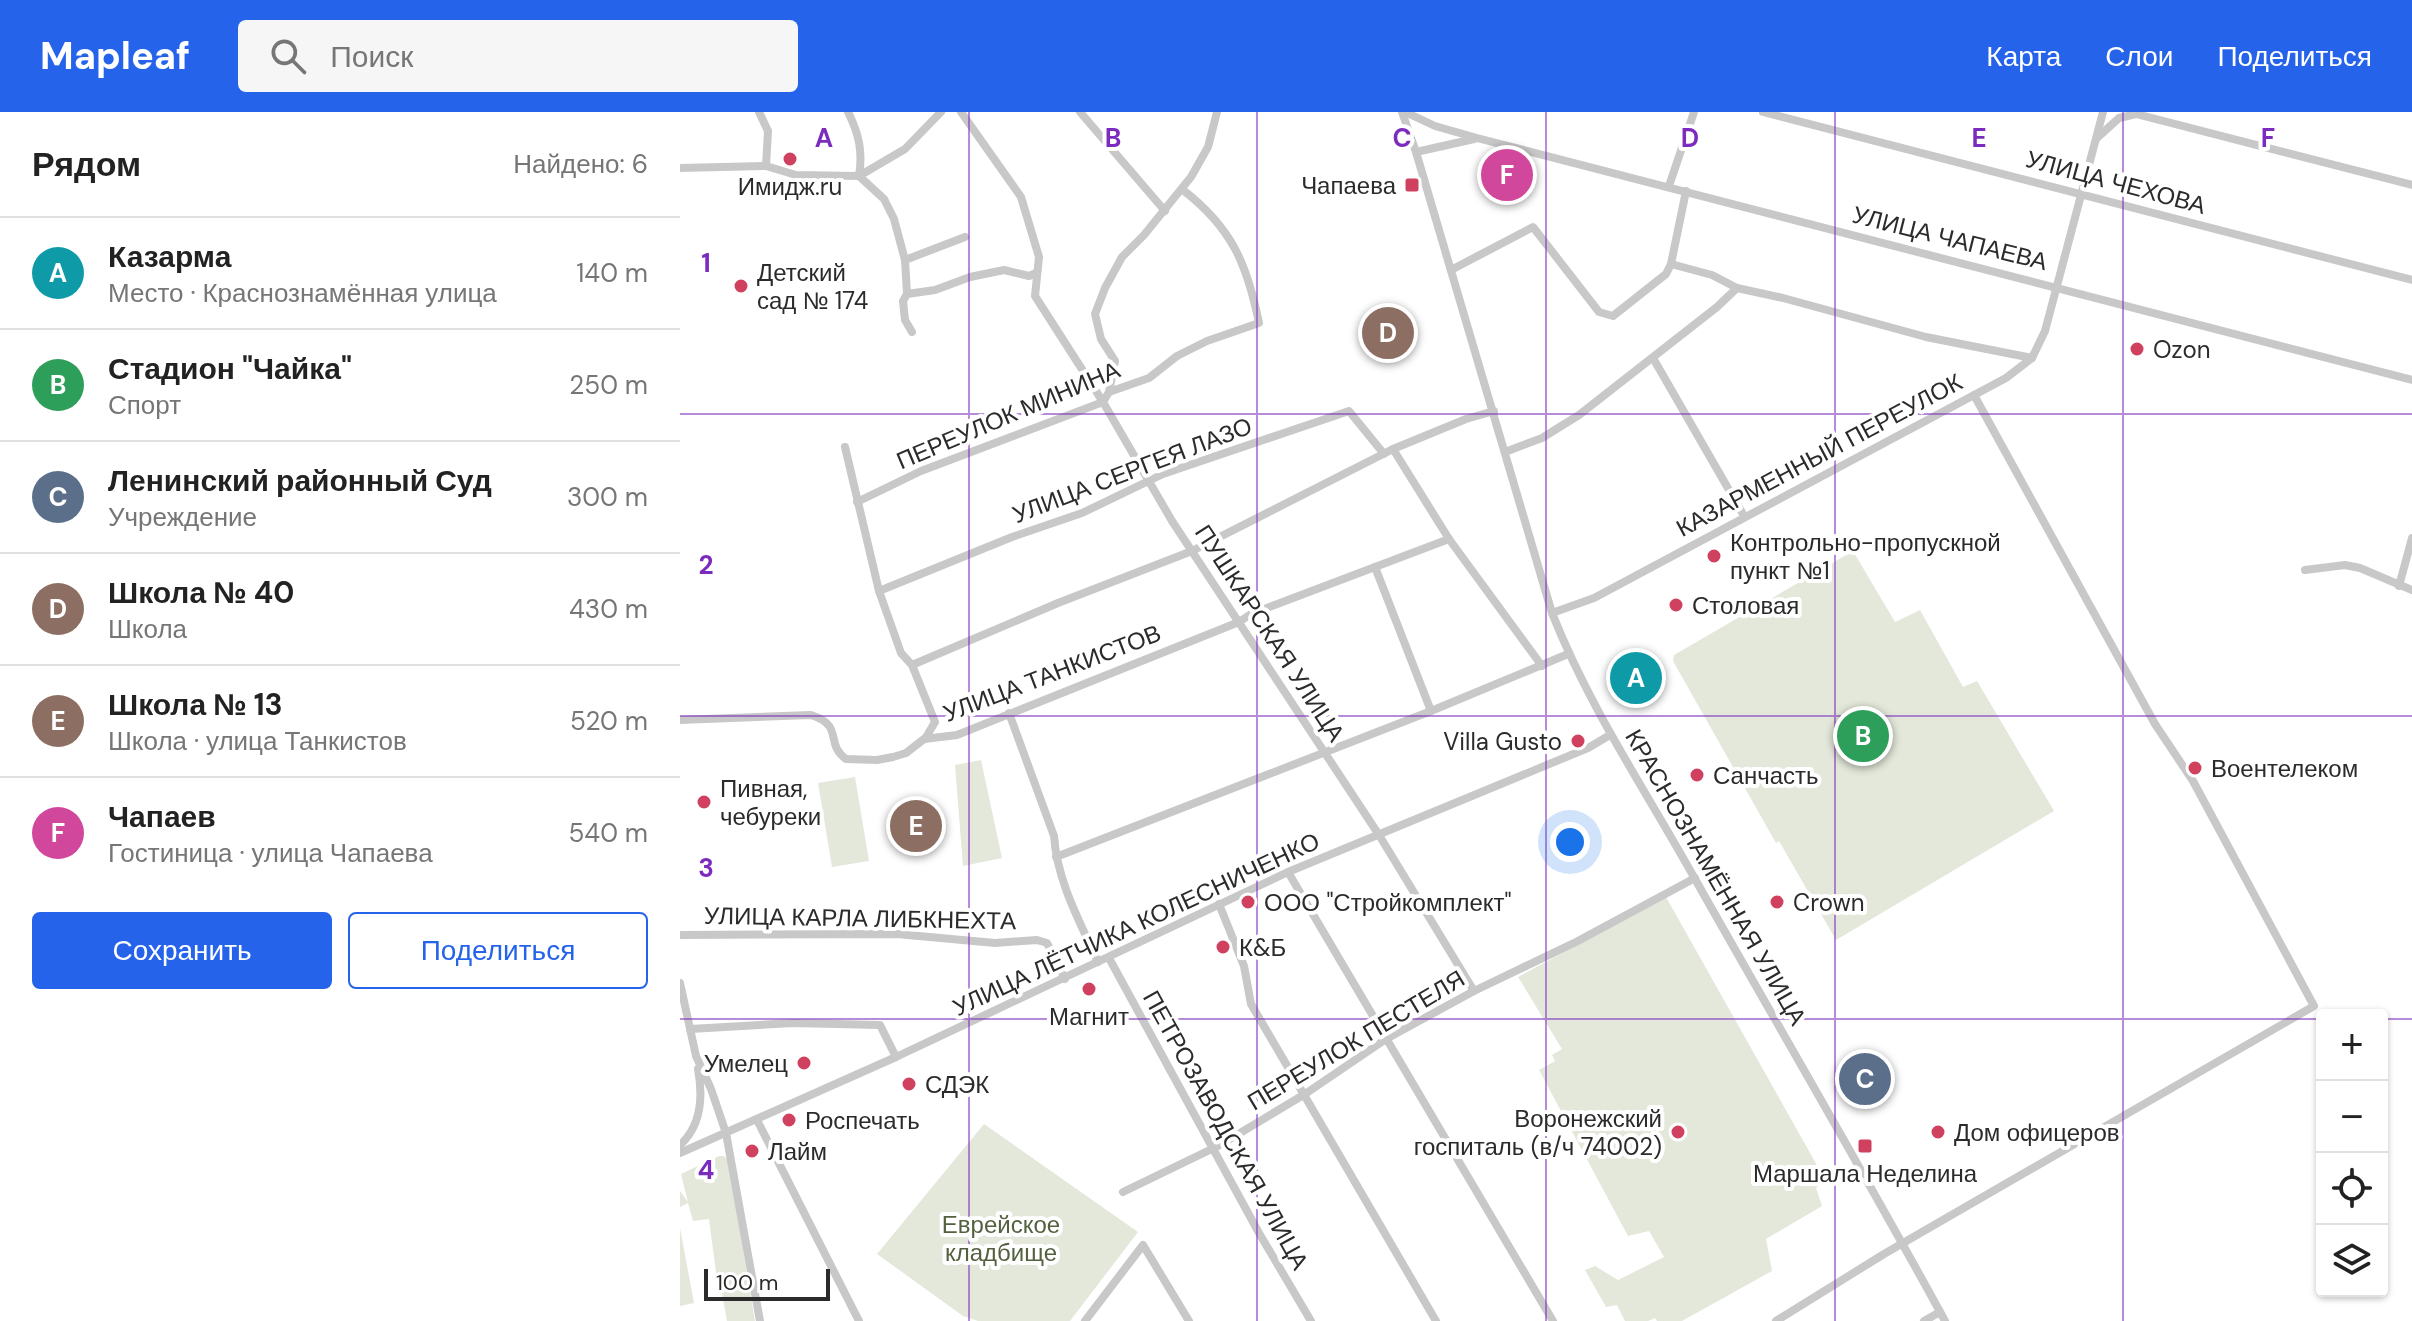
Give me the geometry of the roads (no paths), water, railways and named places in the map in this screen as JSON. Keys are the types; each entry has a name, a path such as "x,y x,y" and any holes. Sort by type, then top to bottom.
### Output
{"street":[{"path":"759,112 768,131 766,166"},
{"path":"848,112 860,140 862,159 859,176"},
{"path":"680,168 766,166 796,175 859,176 905,149 941,112"},
{"path":"907,294 935,290 970,277 1004,270 1029,276 1036,273 1039,257 1021,197 961,112"},
{"path":"1080,112 1165,211"},
{"path":"1109,392 1115,361 1101,339 1095,314 1122,257 1183,190 1208,147 1217,112"},
{"name":"УЛИЦА ЧАПАЕВА","path":"1403,112 1429,124 1477,138 2412,380"},
{"name":"КРАСНОЗНАМЁННАЯ УЛИЦА","path":"1403,112 1552,613 1568,654 1610,735 1695,878 1943,1317"},
{"path":"1669,186 1694,112"},
{"name":"УЛИЦА ЧЕХОВА","path":"1763,112 2412,280"},
{"path":"1671,264 1712,275 1737,288 1926,337 2032,358 2045,331 2058,287 2103,112"},
{"path":"2096,139 2119,118 2136,114 2412,185"},
{"name":"УЛИЦА ЧАПАЕВА","path":"1416,152 1477,138"},
{"path":"859,176 884,199 894,219 905,260 905,320 912,332"},
{"name":"ПЕРЕУЛОК МИНИНА","path":"857,502 921,471 1103,402 1109,392 1149,378 1177,356 1207,341 1259,323 1247,278 1232,241 1199,202 1183,190"},
{"path":"1451,270 1533,227 1599,312 1613,316 1666,274 1671,264 1686,191"},
{"path":"905,260 965,237"},
{"name":"ПУШКАРСКАЯ УЛИЦА","path":"1036,273 1035,296 1192,551 1379,835 1474,991"},
{"path":"1505,452 1542,438 1579,415 1737,288"},
{"path":"1653,358 1744,516"},
{"name":"КАЗАРМЕННЫЙ ПЕРЕУЛОК","path":"1552,613 1594,598 2006,378 2032,358"},
{"path":"1776,1321 1903,1243 2314,1006 2193,781 2178,755 2170,750 1974,395"},
{"name":"УЛИЦА СЕРГЕЯ ЛАЗО","path":"879,591 1012,537 1082,513 1204,459 1349,411 1384,454"},
{"path":"912,665 1192,551 1393,449 1494,411"},
{"path":"845,447 879,591 901,653 912,665 935,722 924,739"},
{"path":"1393,449 1449,539 1542,666"},
{"path":"2399,586 2412,538"},
{"name":"УЛИЦА ТАНКИСТОВ","path":"680,720 811,715 824,720 832,729 836,749 846,759 861,761 893,757 906,753 924,739 957,735 1239,622 1251,614 1449,539"},
{"path":"2305,570 2345,565 2360,568 2412,590"},
{"path":"1375,567 1431,711"},
{"path":"1056,857 1431,711 1568,654"},
{"path":"1009,713 1054,836 1056,857 1073,908 1098,962"},
{"name":"УЛИЦА ЛЁТЧИКА КОЛЕСНИЧЕНКО","path":"680,1153 1065,979 1288,872 1588,748 1610,735"},
{"path":"1288,872 1553,1321"},
{"name":"ПЕРЕУЛОК ПЕСТЕЛЯ","path":"1123,1192 1212,1148 1305,1094 1386,1039 1695,878"},
{"path":"1219,904 1244,966 1251,1004 1436,1321"},
{"name":"УЛИЦА КАРЛА ЛИБКНЕХТА","path":"680,935 897,934 995,943 1037,940 1047,943 1065,979"},
{"name":"ПЕТРОЗАВОДСКАЯ УЛИЦА","path":"1109,958 1311,1321"},
{"path":"680,983 701,1088 699,1110 688,1138 680,1145"},
{"path":"690,1029 793,1023 880,1025 896,1057"},
{"path":"696,1056 726,1133 760,1321"},
{"path":"757,1120 859,1321"},
{"path":"1085,1321 1143,1245 1189,1321"},
{"path":"1924,1321 1943,1317"}],"place":[{"name":"Имидж.ru","path":"790,159"},
{"name":"Чапаев","path":"1507,175"},
{"name":"Чапаева","path":"1412,185"},
{"name":"Детский сад № 174","path":"741,286"},
{"name":"Школа № 40","path":"1388,333"},
{"name":"Ozon","path":"2137,349"},
{"name":"Контрольно-пропускной пункт №1","path":"1714,556"},
{"name":"Столовая","path":"1676,605"},
{"name":"Казарма","path":"1636,678"},
{"name":"Стадион \"Чайка\"","path":"1863,736"},
{"name":"Villa Gusto","path":"1578,741"},
{"name":"Воентелеком","path":"2195,768"},
{"name":"Санчасть","path":"1697,775"},
{"name":"Пивная, чебуреки","path":"704,802"},
{"name":"Школа № 13","path":"916,826"},
{"name":"ООО \"Стройкомплект\"","path":"1248,902"},
{"name":"Crown","path":"1777,902"},
{"name":"К&Б","path":"1223,947"},
{"name":"Магнит","path":"1089,989"},
{"name":"Умелец","path":"804,1063"},
{"name":"Ленинский районный Суд","path":"1865,1079"},
{"name":"СДЭК","path":"909,1084"},
{"name":"Роспечать","path":"789,1120"},
{"name":"Воронежский госпиталь (в/ч 74002)","path":"1678,1132"},
{"name":"Дом офицеров","path":"1938,1132"},
{"name":"Маршала Неделина","path":"1865,1146"},
{"name":"Лайм","path":"752,1151"}],"park label":[{"name":"Еврейское кладбище","path":"1001,1238"}]}
